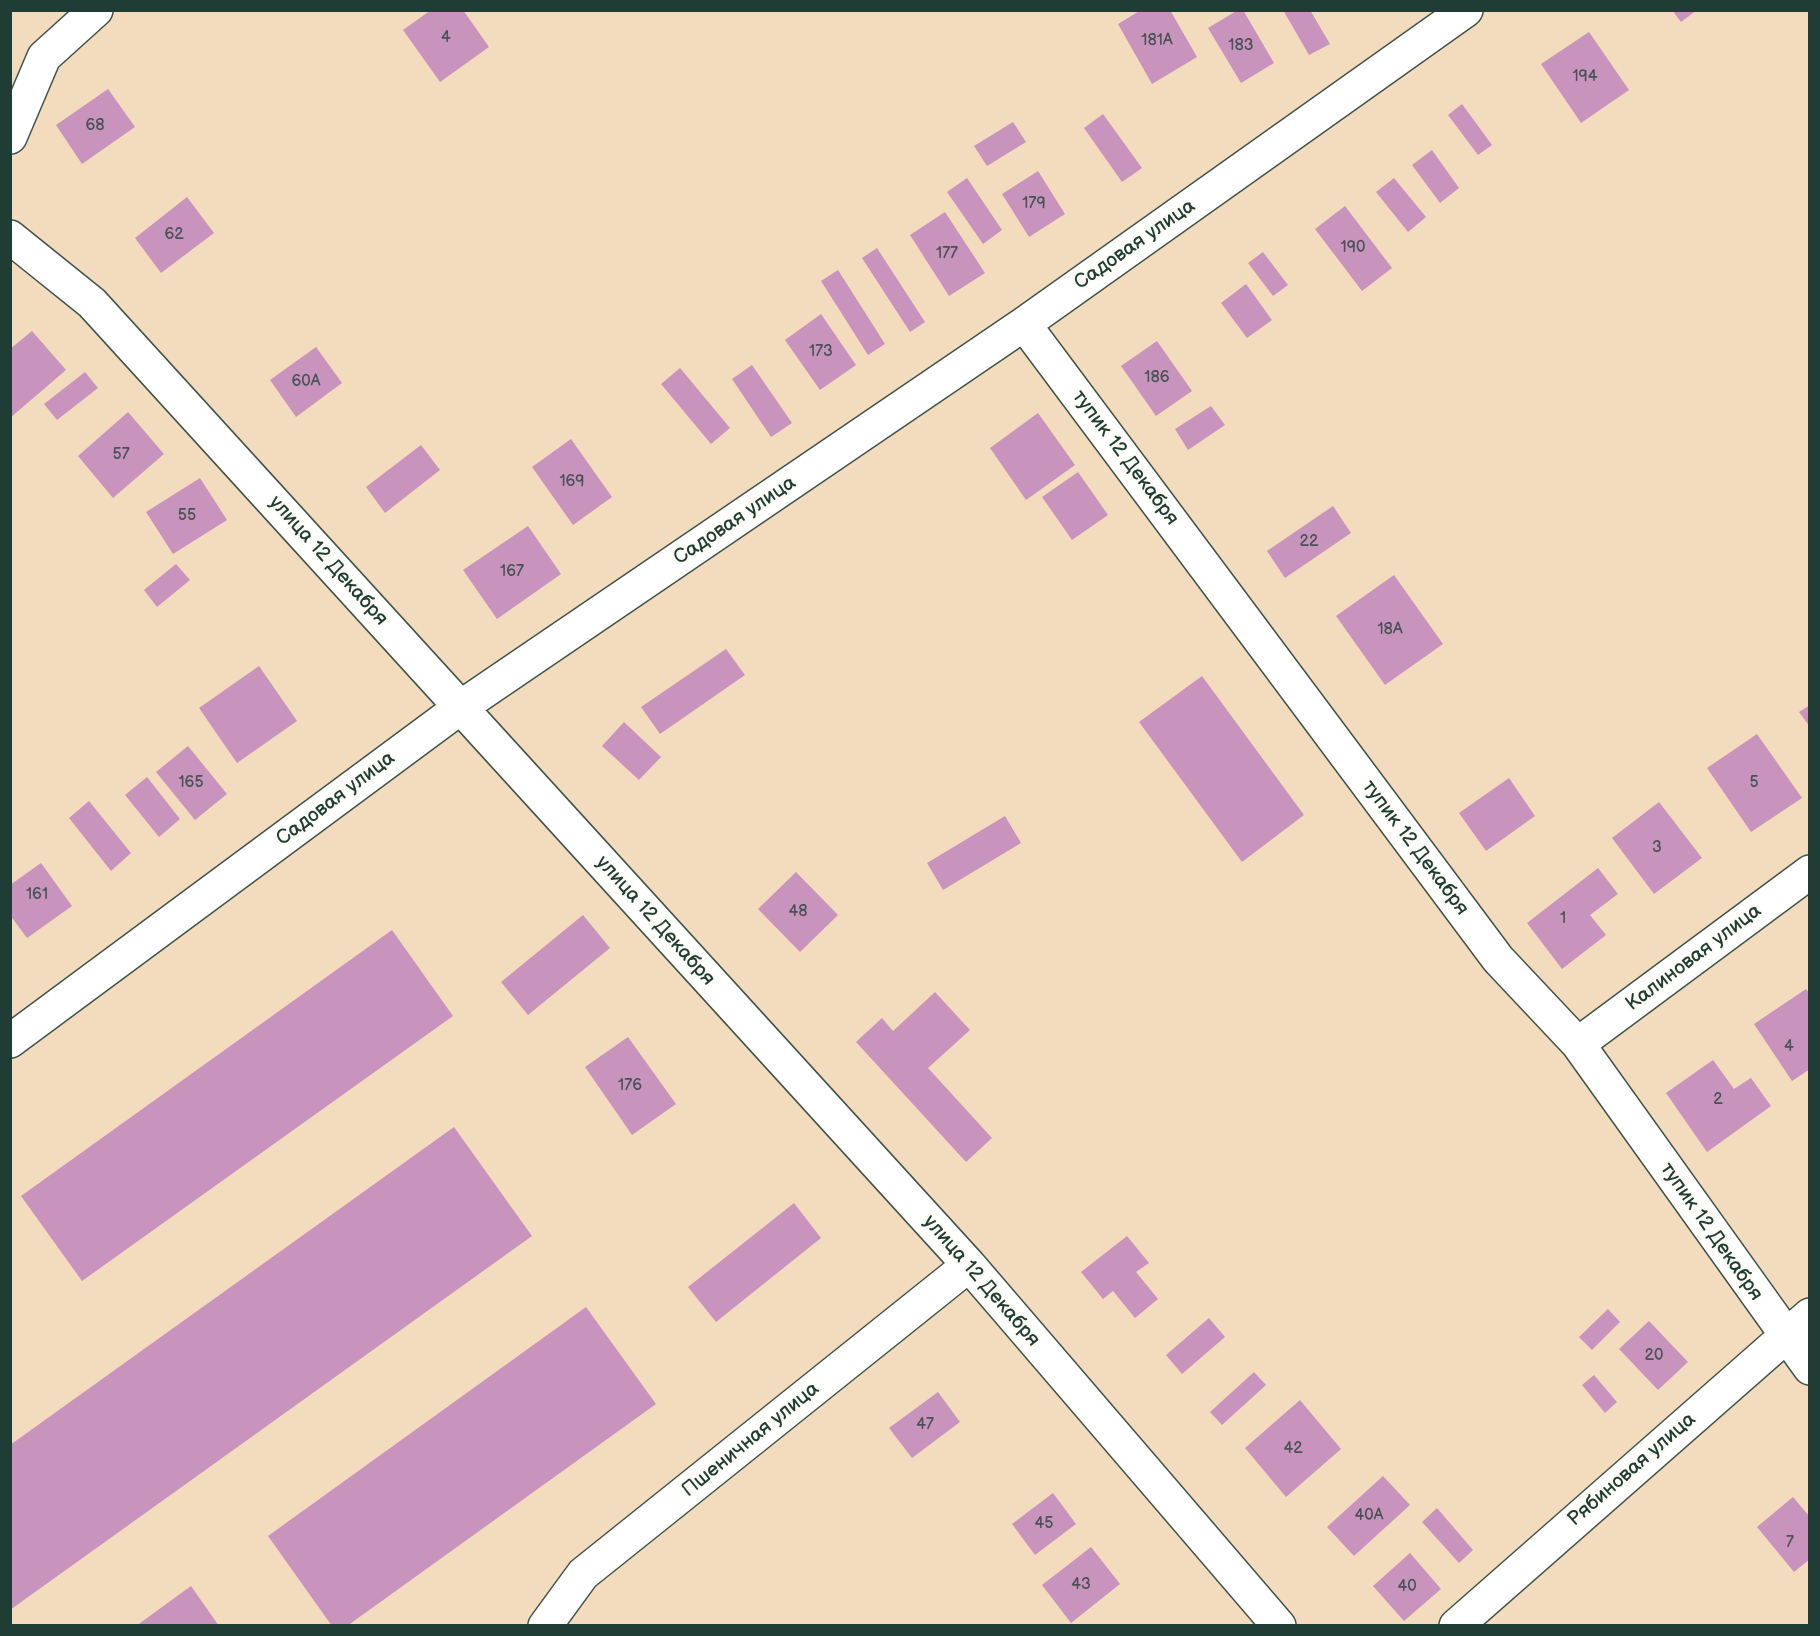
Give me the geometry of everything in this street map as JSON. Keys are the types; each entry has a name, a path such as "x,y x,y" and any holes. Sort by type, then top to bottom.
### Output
{"street":[{"path":"10,137 44,57 96,10"},
{"name":"Садовая улица","path":"10,1041 461,707 1024,324 1466,10"},
{"name":"улица 12 Декабря","path":"10,237 92,303 969,1265 1279,1626"},
{"name":"тупик 12 Декабря","path":"1024,324 1498,959 1578,1044 1809,1368"},
{"name":"Калиновая улица","path":"1578,1044 1809,872"},
{"name":"Пшеничная улица","path":"545,1626 583,1574 969,1265"},
{"name":"Рябиновая улица","path":"1456,1626 1809,1315"}],"building":[{"path":"431,10 463,10 489,47 440,82 403,30"},
{"path":"1141,10 1170,10 1197,57 1152,84 1118,24"},
{"path":"1238,10 1243,10 1274,63 1241,83 1208,28"},
{"path":"1283,10 1310,10 1330,44 1309,55"},
{"path":"1672,10 1697,10 1681,22"},
{"path":"1589,32 1629,90 1581,123 1541,64"},
{"path":"108,89 135,127 82,164 56,125"},
{"path":"1462,104 1492,145 1478,155 1448,115"},
{"path":"1103,114 1142,168 1122,182 1084,128"},
{"path":"1013,122 1026,142 987,166 974,146"},
{"path":"1432,150 1459,188 1440,203 1412,165"},
{"path":"1038,171 1065,214 1029,237 1002,194"},
{"path":"967,178 1002,230 983,244 947,192"},
{"path":"1394,178 1426,217 1408,232 1376,192"},
{"path":"187,197 214,233 161,273 135,238"},
{"path":"1345,206 1392,268 1362,291 1315,229"},
{"path":"945,212 985,273 949,296 910,235"},
{"path":"877,248 925,322 910,332 862,258"},
{"path":"1263,252 1288,285 1273,296 1248,263"},
{"path":"838,270 885,344 868,355 821,281"},
{"path":"1246,284 1272,320 1247,338 1221,303"},
{"path":"821,314 856,365 820,390 785,340"},
{"path":"32,331 66,370 10,418 10,349"},
{"path":"1157,341 1192,391 1156,416 1121,366"},
{"path":"316,347 342,383 296,417 270,380"},
{"path":"752,365 792,423 771,437 732,379"},
{"path":"680,368 730,428 711,444 661,384"},
{"path":"85,372 98,388 57,420 44,404"},
{"path":"1211,406 1225,425 1188,450 1175,429"},
{"path":"128,412 164,454 113,498 78,456"},
{"path":"1038,413 1075,465 1026,500 990,448"},
{"path":"571,439 612,497 573,525 532,467"},
{"path":"421,445 440,470 385,513 366,487"},
{"path":"1078,472 1108,515 1072,540 1042,497"},
{"path":"200,478 227,520 173,554 146,512"},
{"path":"1333,506 1351,533 1285,578 1267,551"},
{"path":"528,526 561,574 497,619 463,570"},
{"path":"176,564 190,580 157,607 144,590"},
{"path":"1394,575 1443,644 1385,685 1336,616"},
{"path":"726,649 745,675 660,734 641,707"},
{"path":"259,666 297,721 237,763 199,708"},
{"path":"1202,676 1304,815 1242,862 1139,722"},
{"path":"1810,705 1810,727 1799,712"},
{"path":"624,722 661,757 639,780 602,746"},
{"path":"1757,734 1802,798 1751,832 1707,768"},
{"path":"188,746 227,794 195,820 156,772"},
{"path":"147,777 180,819 159,837 125,795"},
{"path":"1509,778 1535,816 1486,851 1459,813"},
{"path":"89,801 131,853 111,871 69,818"},
{"path":"1659,802 1702,858 1654,894 1612,838"},
{"path":"1005,816 1021,843 943,890 927,863"},
{"path":"41,863 72,906 27,938 10,915 10,885"},
{"path":"1598,868 1618,894 1590,915 1606,935 1562,969 1527,923"},
{"path":"796,872 838,915 800,952 758,909"},
{"path":"583,915 610,948 528,1015 501,982"},
{"path":"392,930 453,1016 82,1281 21,1196"},
{"path":"1806,989 1810,994 1810,1069 1792,1081 1754,1024"},
{"path":"935,992 970,1030 928,1068 992,1138 966,1162 856,1042 882,1018 893,1031"},
{"path":"628,1037 676,1104 632,1135 585,1067"},
{"path":"1713,1060 1734,1089 1751,1078 1771,1106 1707,1152 1666,1093"},
{"path":"454,1127 532,1236 10,1610 10,1445"},
{"path":"794,1203 821,1238 716,1322 688,1287"},
{"path":"1127,1236 1149,1263 1136,1272 1158,1299 1135,1318 1113,1291 1103,1299 1081,1272"},
{"path":"586,1307 656,1404 347,1626 332,1626 268,1536"},
{"path":"1608,1309 1620,1322 1592,1350 1579,1337"},
{"path":"1209,1318 1225,1337 1182,1374 1166,1355"},
{"path":"1649,1321 1688,1362 1658,1390 1619,1349"},
{"path":"1254,1372 1266,1385 1222,1425 1210,1412"},
{"path":"1594,1375 1617,1402 1605,1413 1582,1385"},
{"path":"938,1392 960,1422 912,1458 889,1428"},
{"path":"1300,1400 1341,1449 1286,1497 1245,1448"},
{"path":"1383,1476 1410,1505 1354,1556 1327,1527"},
{"path":"1053,1493 1076,1524 1035,1555 1012,1524"},
{"path":"1793,1497 1810,1517 1810,1559 1794,1572 1757,1527"},
{"path":"1437,1508 1473,1550 1459,1563 1422,1522"},
{"path":"1091,1547 1120,1584 1071,1623 1042,1585"},
{"path":"1410,1553 1441,1589 1404,1621 1373,1586"},
{"path":"191,1586 219,1626 136,1626"}]}
